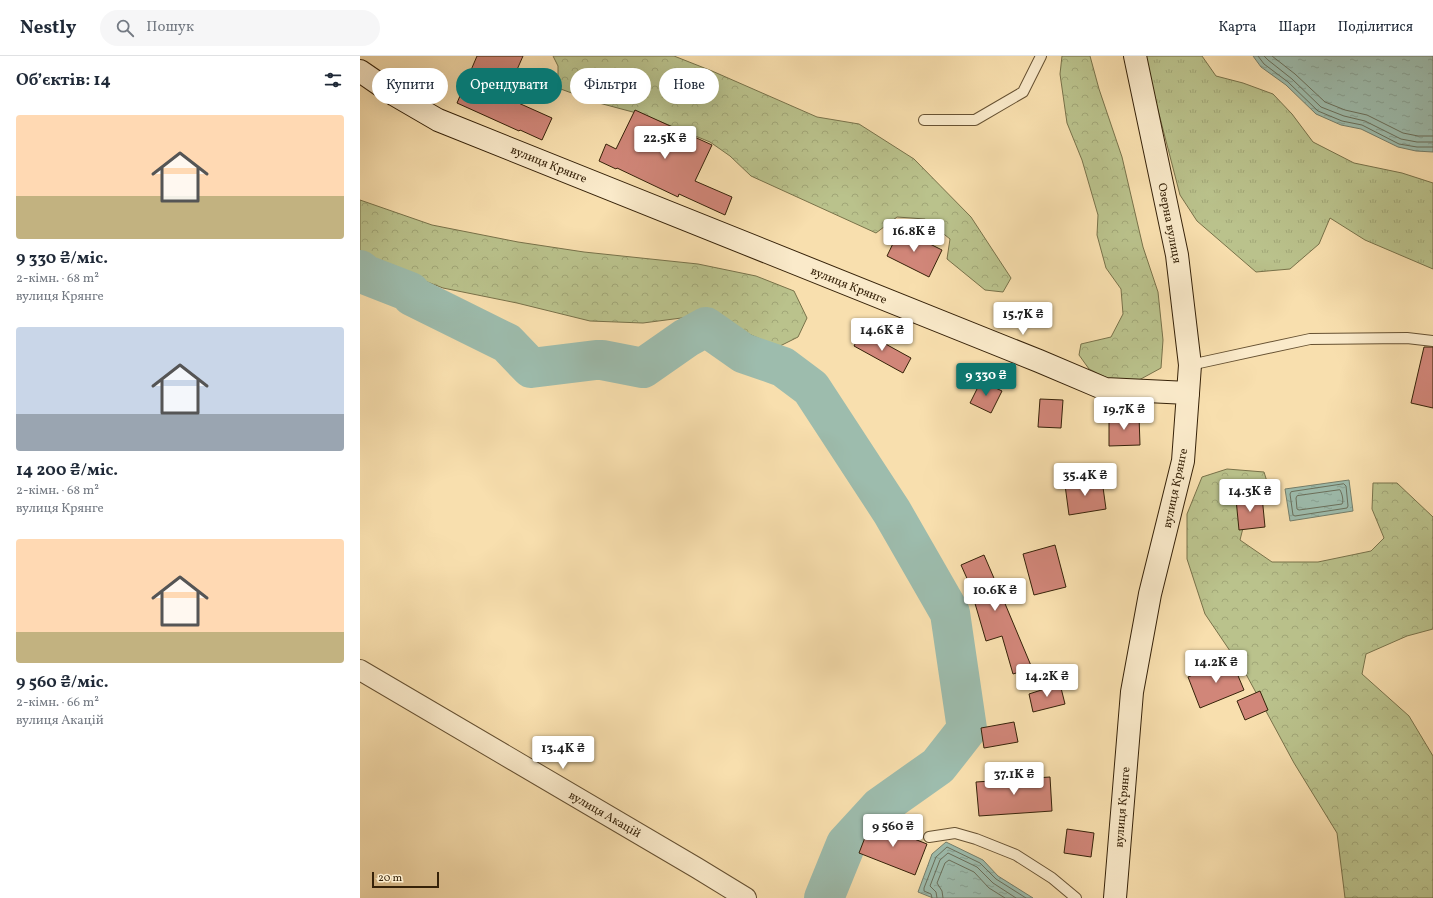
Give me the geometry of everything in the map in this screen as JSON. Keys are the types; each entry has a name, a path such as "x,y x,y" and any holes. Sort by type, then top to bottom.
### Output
{"street":[{"name":"Озерна вулиця","path":"1135,56 1177,255 1190,365 1188,393"},
{"name":"вулиця Крянге","path":"360,71 394,95 438,120 1024,355 1105,389 1188,393 1183,461 1150,594 1132,692 1115,898"},
{"name":"вулиця Акацій","path":"360,670 698,868 746,898"}],"lane":[{"path":"924,120 975,120 1023,92 1041,56"},
{"path":"1190,365 1310,339 1407,338 1433,341"},
{"path":"929,837 955,834 976,839 1016,855 1052,878 1076,898"}],"green space":[{"path":"553,56 674,56 704,68 659,68 659,104 719,104 719,74 817,117 859,124 914,159 971,217 1011,278 1003,292 985,290 947,259 950,239 925,219 897,217 876,233 751,176 730,156 710,142 644,115 603,104 651,104 651,68 570,68 570,92 562,89 562,68 558,68"},
{"path":"1062,56 1090,56 1099,89 1122,157 1143,247 1158,292 1163,340 1161,368 1139,380 1113,381 1089,369 1079,355 1081,344 1111,337 1123,314 1121,289 1106,268 1097,235 1098,215 1082,160 1067,123 1060,74"},
{"path":"1144,56 1202,56 1216,76 1243,83 1273,94 1292,114 1313,142 1354,163 1402,173 1433,183 1433,269 1365,240 1330,218 1319,244 1290,269 1256,272 1197,221 1180,195"},
{"path":"360,200 432,225 518,242 584,252 698,264 756,276 794,291 807,318 798,337 778,347 740,330 689,317 643,323 590,321 517,303 443,288 370,260 360,254"},
{"path":"1227,469 1264,472 1269,488 1249,504 1240,540 1272,562 1318,562 1371,551 1384,538 1372,509 1373,483 1397,483 1433,517 1433,629 1407,636 1366,654 1362,674 1409,716 1433,756 1433,898 1345,898 1337,833 1294,763 1247,676 1205,614 1187,559 1187,514 1202,477"}],"water":[{"path":"1253,56 1433,56 1433,152 1416,151 1398,147 1361,129 1341,125 1316,114 1286,85 1261,67"},
{"path":"1349,480 1353,511 1290,521 1285,489"},
{"path":"946,842 983,860 998,876 1033,898 933,898 918,892 932,854"}],"building":[{"path":"477,56 523,56 518,68 472,68"},
{"path":"459,104 521,104 552,118 542,140 520,130 519,131"},
{"path":"635,110 712,145 695,181 732,197 725,215 679,194 678,197 599,161 606,144 616,149"},
{"path":"900,229 942,250 929,277 887,256"},
{"path":"862,331 911,358 903,373 854,346"},
{"path":"1424,347 1433,347 1433,408 1411,403"},
{"path":"981,381 1002,391 991,413 970,403"},
{"path":"1040,399 1063,400 1061,428 1038,427"},
{"path":"1109,416 1139,416 1140,445 1109,446"},
{"path":"1102,480 1106,509 1069,515 1065,485"},
{"path":"1262,496 1265,527 1239,530 1236,499"},
{"path":"1055,545 1066,587 1034,595 1023,554"},
{"path":"984,555 1032,668 1013,674 1002,636 986,641 969,583 961,565"},
{"path":"1231,659 1244,690 1200,708 1188,677"},
{"path":"1060,684 1065,704 1033,712 1029,694"},
{"path":"1260,691 1268,710 1245,720 1237,701"},
{"path":"1014,722 1018,742 984,748 981,728"},
{"path":"1050,777 1052,811 979,816 976,782"},
{"path":"871,822 927,844 915,875 859,853"},
{"path":"1067,829 1094,833 1091,857 1064,853"}],"waterway":[{"path":"360,270 366,275 410,292 412,296 507,343 531,368 596,360 643,368 686,338 706,327 743,353 783,367 811,388 892,512 950,613 967,729 938,766 880,807 846,844 824,898"}]}
